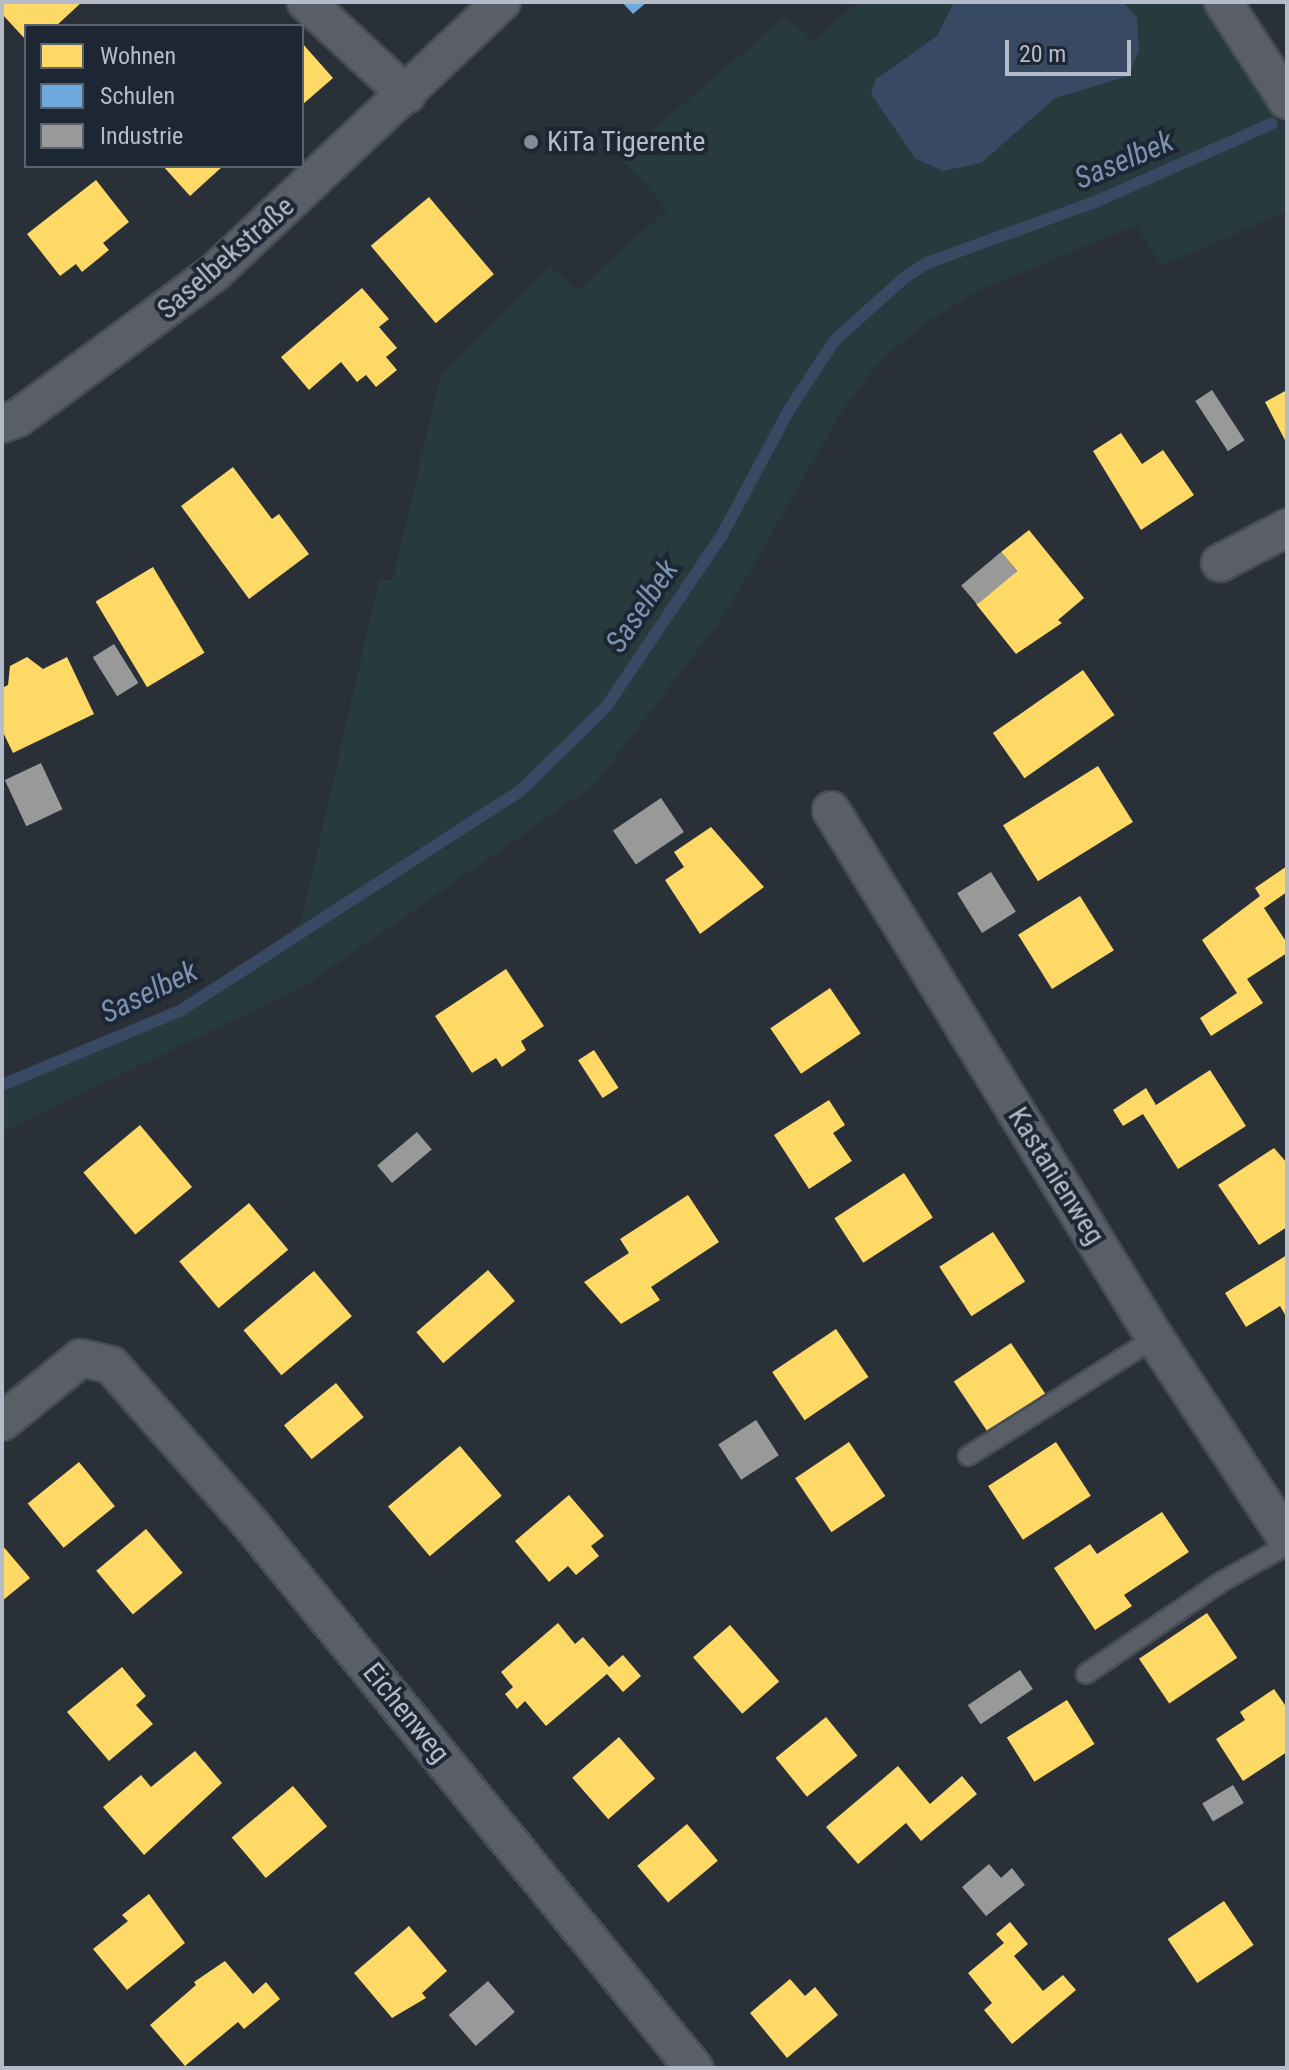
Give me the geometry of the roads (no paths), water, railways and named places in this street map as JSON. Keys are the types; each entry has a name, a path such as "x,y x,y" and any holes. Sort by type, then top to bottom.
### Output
{"street":[{"path":"306,2 407,95"},
{"name":"Saselbekstraße","path":"2,424 18,418 215,272 407,95 502,2"},
{"path":"1223,2 1287,100"},
{"path":"1220,563 1287,528"},
{"name":"Kastanienweg","path":"831,810 1155,1338 1287,1542"},
{"name":"Eichenweg","path":"2,1422 81,1358 111,1365 254,1528 694,2068"}],"lane":[{"path":"968,1456 1155,1338"},
{"path":"1086,1674 1223,1581 1287,1542"}],"water":[{"path":"954,2 1123,2 1137,18 1139,50 1129,76 1055,98 981,163 943,171 915,158 871,94 876,79 937,36"}],"waterway":[{"name":"Saselbek","path":"2,1085 180,1011 520,791 606,707 722,535 789,410 835,340 903,279 927,263 1095,202 1271,124"}],"place":[{"name":"KiTa Tigerente","path":"531,142"}]}
